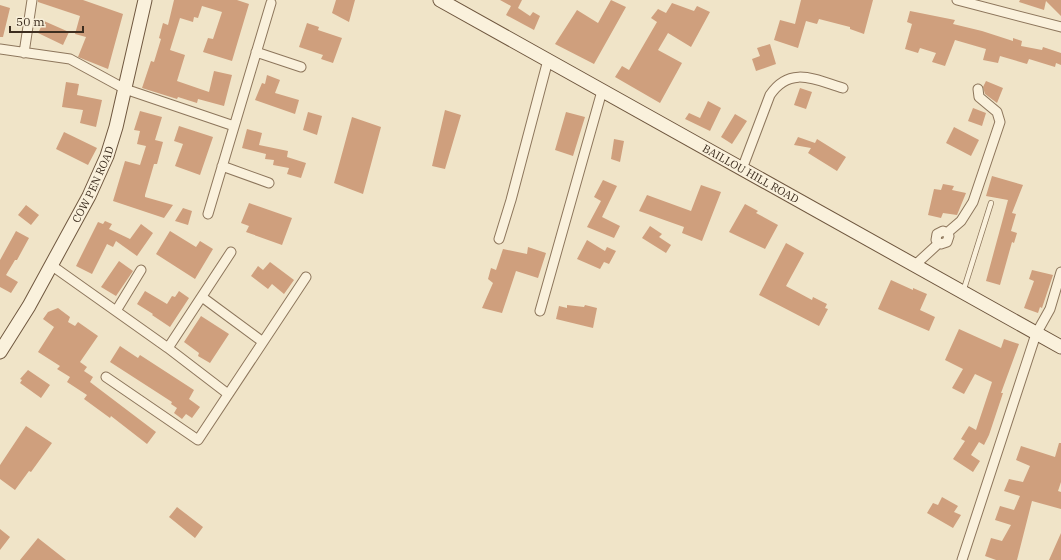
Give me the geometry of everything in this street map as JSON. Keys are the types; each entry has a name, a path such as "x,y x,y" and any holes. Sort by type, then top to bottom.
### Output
{"main road":[{"name":"COW PEN ROAD","path":"0,352 16,329 89,196 107,156 125,89 145,0"},
{"name":"BAILLOU HILL ROAD","path":"440,0 1061,347"}],"street":[{"path":"24,52 32,0"},
{"path":"957,0 1061,27"},
{"path":"208,214 271,3"},
{"path":"0,49 70,59 125,89 234,126"},
{"path":"256,52 301,67"},
{"path":"499,239 511,200 548,60"},
{"path":"742,169 770,95 776,86 784,80 794,76 809,78 844,88"},
{"path":"914,266 939,243 941,244 947,242 949,236 947,233 961,221 973,202 1000,122 997,112 979,97 978,89"},
{"path":"540,310 602,91"},
{"path":"222,166 269,183"},
{"path":"168,348 232,252"},
{"path":"51,265 168,348 228,394"},
{"path":"116,311 141,270"},
{"path":"962,560 1036,334 1050,308 1061,272"},
{"path":"106,377 198,440 306,278"},
{"path":"202,298 263,342"}],"lane":[{"path":"962,293 991,203"}],"building":[{"path":"38,0 83,0 123,14 108,69 78,57 86,37 75,34 80,16 38,2"},
{"path":"174,0 237,0 249,4 232,61 203,52 208,38 213,39 222,12 202,6 198,18 194,17 193,22 180,18 170,50 185,55 177,81 209,92 214,71 232,75 224,106 198,99 197,103 178,97 177,99 142,88 151,61 154,62 161,39 159,38 163,23 168,25"},
{"path":"336,0 355,0 349,22 332,13"},
{"path":"500,0 522,0 518,8 530,16 533,12 540,16 534,30 506,15 511,6"},
{"path":"611,0 626,7 594,64 555,44 577,10 598,23"},
{"path":"801,0 873,0 864,34 850,29 850,27 819,19 817,24 806,21 798,48 774,40 780,20 795,24"},
{"path":"1020,0 1061,0 1061,16 1046,1 1044,10 1019,2"},
{"path":"672,3 694,11 697,6 710,12 691,47 668,33 658,50 682,63 660,103 615,77 622,66 629,70 657,22 651,18 658,9 666,13"},
{"path":"0,5 10,8 3,37 0,37"},
{"path":"910,11 955,20 953,24 1013,41 1013,38 1022,41 1021,46 1042,50 1043,47 1061,53 1061,65 1056,63 1055,67 1029,59 1027,64 1000,56 998,63 983,60 986,49 955,40 945,66 932,62 936,53 920,48 918,53 905,49 912,24 907,22"},
{"path":"44,21 69,32 63,45 38,33"},
{"path":"307,23 319,27 318,30 342,38 333,63 321,59 323,55 299,47"},
{"path":"770,44 776,64 756,71 752,59 760,56 757,48"},
{"path":"267,75 280,80 275,93 299,100 295,114 255,100 262,83 265,84"},
{"path":"986,81 1003,88 997,103 985,94 983,87"},
{"path":"66,82 79,84 77,95 102,100 96,127 80,123 83,110 62,107"},
{"path":"800,88 812,92 806,109 794,105"},
{"path":"708,101 721,108 710,131 685,119 689,113 700,118"},
{"path":"973,108 986,113 982,126 968,121"},
{"path":"445,110 461,115 445,169 432,166"},
{"path":"140,111 162,117 155,140 163,142 157,164 154,164 145,197 173,205 164,218 113,201 125,161 140,165 146,146 137,144 140,131 134,130"},
{"path":"308,112 322,116 317,135 303,130"},
{"path":"566,112 585,117 573,156 555,150"},
{"path":"735,114 747,121 732,144 721,137"},
{"path":"352,117 381,127 363,194 334,183"},
{"path":"179,126 213,137 200,175 175,166 183,144 174,141"},
{"path":"954,127 979,140 971,156 946,143"},
{"path":"247,129 262,133 259,145 288,151 287,157 306,163 301,178 287,174 289,168 273,165 274,160 265,159 266,154 242,148"},
{"path":"64,132 97,148 88,165 56,149"},
{"path":"798,137 815,143 817,139 846,157 837,171 808,153 811,148 794,145"},
{"path":"614,139 624,141 620,162 611,159"},
{"path":"992,176 1023,185 1012,213 1016,214 1011,231 1017,233 1014,243 1012,242 1000,285 986,281 1008,200 986,196"},
{"path":"603,180 617,186 602,217 620,226 614,238 587,227 601,201 594,197"},
{"path":"943,184 954,186 952,190 966,193 957,215 943,213 941,218 928,215 934,189 941,190"},
{"path":"701,185 721,192 702,241 682,233 684,227 639,211 647,195 691,211"},
{"path":"249,203 292,218 282,245 246,232 249,226 241,223"},
{"path":"745,204 758,211 756,213 778,225 765,249 729,232"},
{"path":"26,205 39,215 31,225 18,215"},
{"path":"183,208 192,211 188,225 175,221"},
{"path":"105,221 112,224 109,229 130,239 141,224 153,233 137,256 116,241 113,247 107,244 92,274 76,266 98,222 103,224"},
{"path":"650,226 662,234 659,237 671,245 666,253 642,238"},
{"path":"16,231 29,238 17,260 15,260 6,275 18,282 11,293 0,287 0,260"},
{"path":"170,231 196,247 200,241 213,249 195,279 156,254"},
{"path":"587,240 605,251 607,247 616,251 609,264 604,262 600,269 577,259"},
{"path":"786,243 804,253 786,286 812,300 813,297 827,304 825,308 828,309 819,326 759,295"},
{"path":"528,247 546,253 538,278 516,271 502,313 482,308 493,283 488,279 491,268 496,270 503,249 527,254"},
{"path":"119,261 133,271 116,296 101,287"},
{"path":"270,262 294,280 284,294 272,284 268,289 251,276 258,266 263,270"},
{"path":"1032,270 1053,275 1042,308 1040,307 1038,313 1024,308 1034,281 1029,279"},
{"path":"891,280 913,290 913,288 927,294 920,310 935,317 929,331 878,309"},
{"path":"145,291 167,304 172,296 175,297 179,291 189,298 170,327 137,304"},
{"path":"567,305 584,307 585,305 597,308 593,328 556,319 559,306 567,308"},
{"path":"58,308 70,317 68,322 75,326 78,322 98,336 80,362 87,367 84,371 93,377 90,382 156,432 147,444 111,416 110,418 84,399 87,395 67,382 70,377 57,369 60,366 38,352 54,327 43,319 48,312"},
{"path":"201,316 229,334 210,363 198,356 199,353 184,342"},
{"path":"959,329 1001,348 1004,339 1019,344 1001,393 1003,393 989,435 984,445 979,442 971,455 980,461 973,472 953,459 965,441 961,439 969,426 976,430 992,382 975,374 964,394 952,388 963,369 945,360"},
{"path":"120,346 138,358 140,355 194,390 189,399 200,407 192,418 186,414 182,419 174,413 177,408 171,404 172,402 110,362"},
{"path":"28,370 50,385 41,398 20,383 22,380 20,379"},
{"path":"26,426 52,443 31,472 29,471 15,490 0,479 0,465"},
{"path":"1059,443 1061,443 1061,482 1058,491 1061,492 1061,509 1032,501 1017,560 996,560 985,556 991,538 1002,541 1011,525 995,520 1000,506 1014,510 1020,496 1004,491 1009,479 1023,482 1030,466 1016,460 1021,446 1055,457"},
{"path":"942,497 958,506 954,512 961,515 953,528 927,513 933,503 938,505"},
{"path":"177,507 203,527 195,538 169,517"},
{"path":"0,529 10,537 0,550"},
{"path":"1061,533 1061,560 1049,560"},
{"path":"38,538 66,560 20,560"}]}
